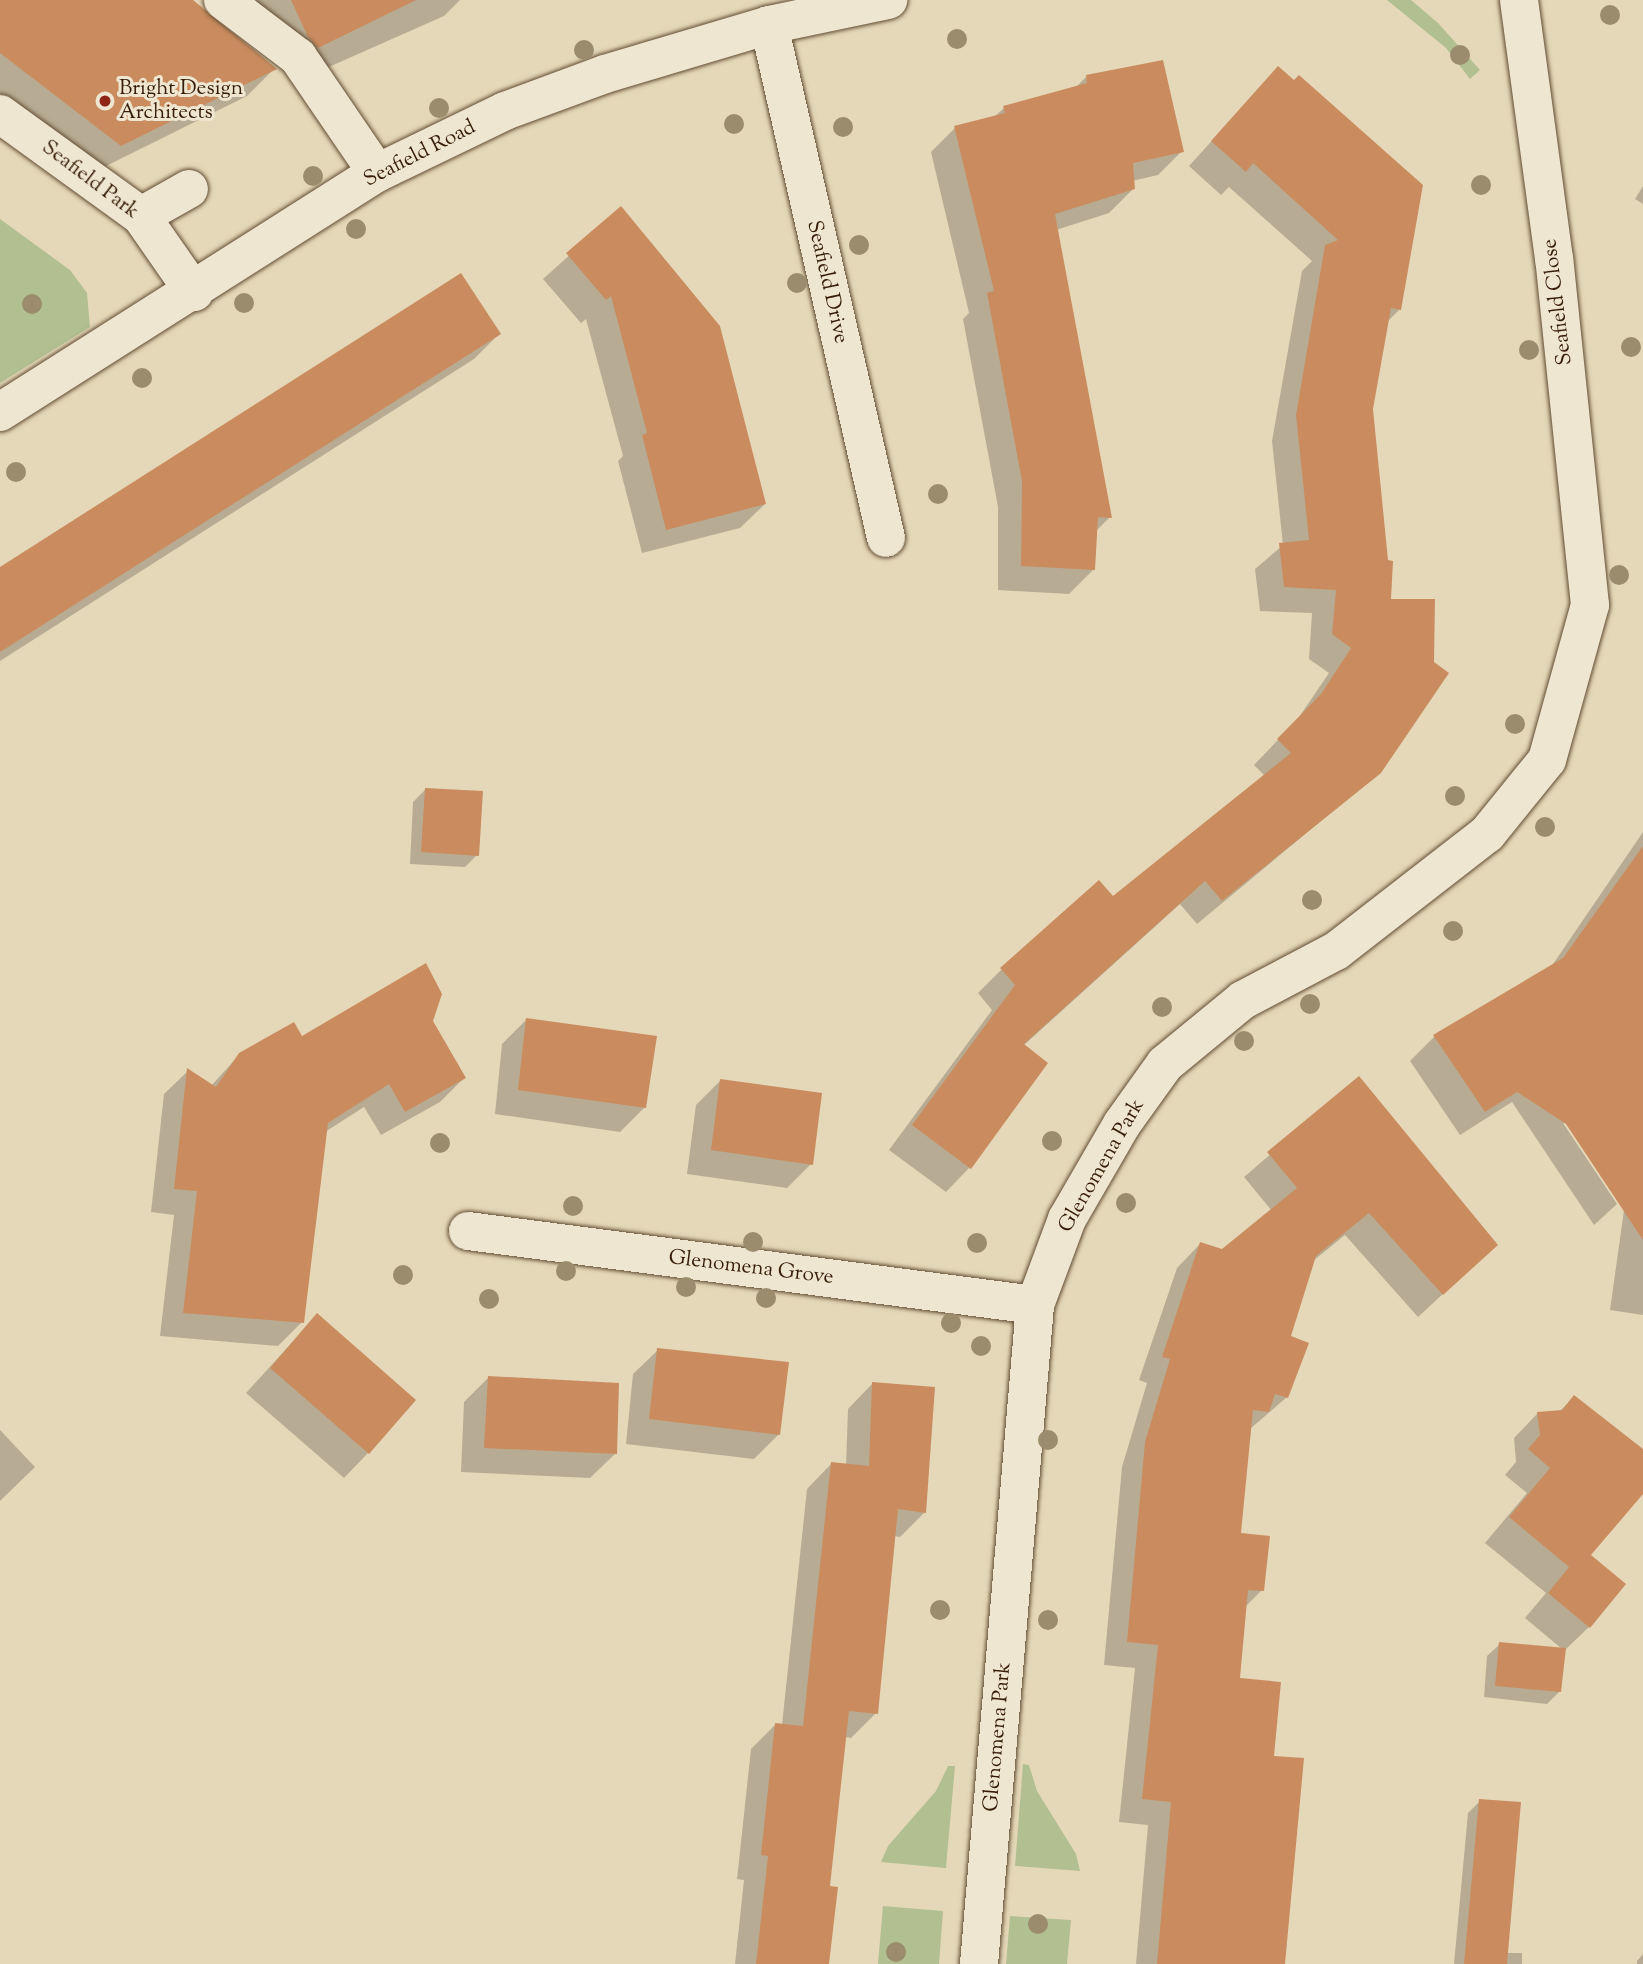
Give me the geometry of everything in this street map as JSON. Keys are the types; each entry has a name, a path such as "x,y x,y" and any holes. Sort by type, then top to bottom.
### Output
{"street":[{"path":"223,0 298,57 319,104 377,173"},
{"name":"Seafield Road","path":"0,412 194,292 377,173 505,111 605,74 769,25 888,0"},
{"name":"Seafield Close","path":"1519,0 1555,272 1590,605"},
{"name":"Seafield Drive","path":"769,25 886,538"},
{"name":"Seafield Park","path":"0,114 141,216 194,292"},
{"path":"141,216 189,189"},
{"name":"Glenomena Park","path":"979,1964 1035,1305 1067,1219 1122,1124 1165,1064 1243,1000 1336,951 1414,895 1487,835 1547,760 1590,605"},
{"name":"Glenomena Grove","path":"468,1231 1035,1305"}],"green space":[{"path":"1387,0 1411,0 1438,23 1480,70 1470,79 1446,48"},
{"path":"0,219 70,270 87,293 90,327 0,383"},
{"path":"1023,1764 1029,1765 1037,1791 1076,1854 1080,1871 1015,1866"},
{"path":"948,1766 955,1766 946,1868 881,1862 888,1846 936,1791"},
{"path":"883,1906 943,1911 939,1964 878,1964"},
{"path":"1010,1916 1071,1920 1067,1964 1006,1964"}],"building":[{"path":"0,0 193,0 277,69 121,146 0,53"},
{"path":"291,0 416,0 318,48 308,37"},
{"path":"1163,60 1184,152 1133,163 1135,189 1055,214 1112,518 1098,517 1095,570 1021,566 1022,481 987,293 994,291 954,126 1005,113 1003,106 1087,83 1086,75"},
{"path":"1278,66 1294,80 1299,75 1423,185 1401,310 1391,308 1373,409 1388,560 1393,561 1391,599 1435,599 1434,662 1449,673 1381,773 1222,901 1205,881 1024,1044 1048,1063 971,1169 912,1125 1015,985 1000,968 1099,880 1113,896 1291,753 1277,739 1321,694 1351,648 1332,634 1336,590 1284,587 1279,543 1309,540 1296,415 1325,245 1338,240 1253,163 1246,172 1211,141"},
{"path":"621,206 720,326 766,504 666,530 642,435 647,433 611,296 606,300 566,253"},
{"path":"461,273 501,334 0,652 0,567"},
{"path":"425,788 483,791 479,856 421,852"},
{"path":"1643,846 1643,1240 1566,1124 1517,1092 1485,1112 1433,1035 1563,958"},
{"path":"426,963 442,994 433,1021 466,1078 405,1112 389,1084 328,1123 304,1323 183,1313 197,1191 174,1189 187,1068 216,1087 239,1053 294,1022 302,1036"},
{"path":"526,1018 657,1036 646,1108 518,1090"},
{"path":"1359,1076 1498,1245 1443,1295 1369,1213 1316,1256 1291,1336 1309,1343 1288,1398 1275,1394 1269,1412 1253,1410 1241,1533 1270,1536 1264,1591 1248,1590 1240,1678 1281,1682 1274,1756 1304,1758 1285,1964 1157,1964 1171,1802 1142,1799 1158,1645 1127,1642 1145,1442 1170,1359 1162,1357 1200,1242 1222,1249 1297,1188 1267,1152"},
{"path":"720,1079 822,1093 813,1165 711,1150"},
{"path":"317,1313 416,1400 369,1454 270,1368"},
{"path":"657,1348 789,1362 780,1435 649,1419"},
{"path":"488,1376 619,1383 617,1454 484,1448"},
{"path":"872,1382 935,1387 926,1513 898,1509 878,1714 849,1711 830,1886 838,1887 829,1964 756,1964 768,1856 761,1855 775,1723 803,1726 831,1462 869,1466"},
{"path":"1574,1395 1643,1449 1643,1494 1591,1555 1626,1584 1590,1628 1548,1593 1569,1567 1509,1517 1550,1468 1528,1449 1540,1435 1537,1412 1562,1410"},
{"path":"1499,1642 1566,1648 1561,1692 1495,1686"},
{"path":"1479,1799 1521,1802 1507,1964 1464,1964"}],"place":[{"name":"Bright Design Architects","path":"105,101"}]}
